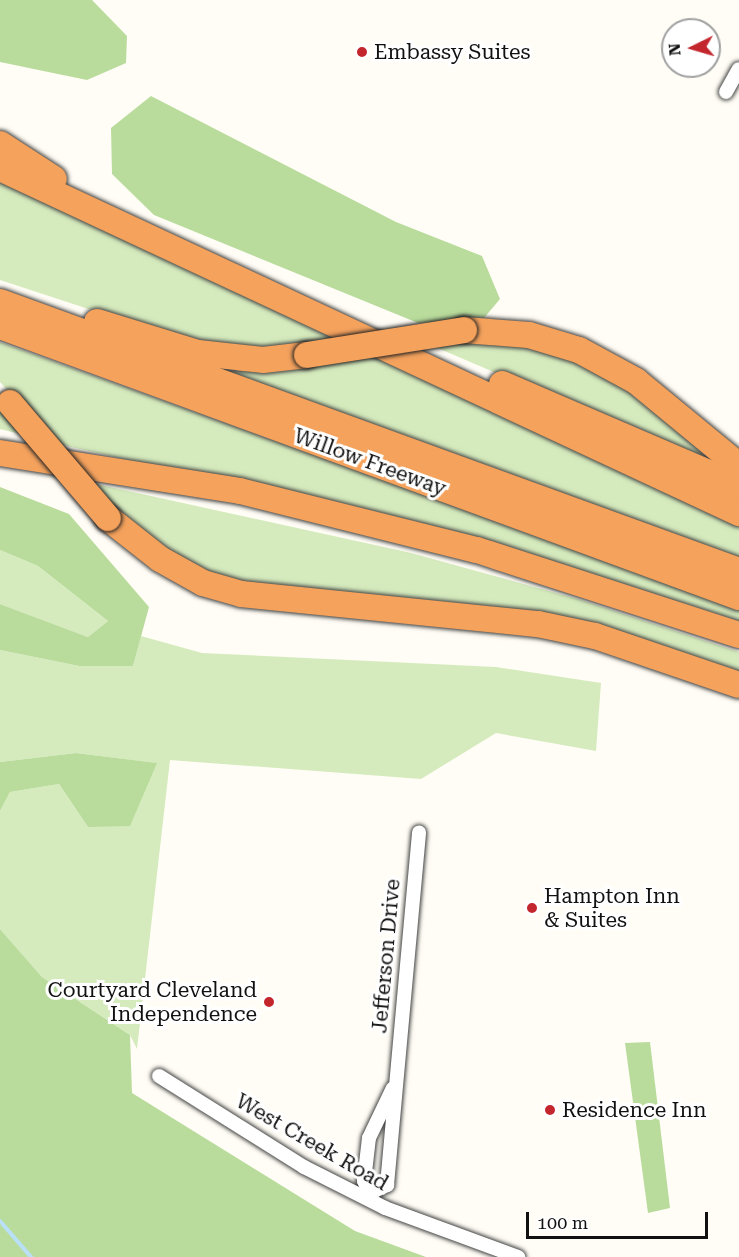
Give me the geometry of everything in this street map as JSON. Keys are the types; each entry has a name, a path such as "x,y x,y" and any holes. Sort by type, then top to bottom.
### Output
{"highway":[{"path":"0,144 120,221"},
{"path":"0,168 334,320 739,513"},
{"path":"0,294 198,353 263,360 464,330 529,335 579,350 636,381 739,466"},
{"name":"Willow Freeway","path":"0,302 739,571"},
{"path":"334,320 385,336 739,486"},
{"name":"Willow Freeway","path":"0,326 739,597"},
{"path":"5,398 108,518 160,559 203,583 241,594 537,624 596,636 739,685"},
{"path":"0,437 168,482"},
{"path":"0,453 168,482 240,491 477,550 739,635"}],"street":[{"path":"726,92 739,69"},
{"name":"Jefferson Drive","path":"395,1083 369,1138 364,1181 373,1196 387,1185 419,832"},
{"name":"West Creek Road","path":"159,1076 304,1167 518,1257"}],"green space":[{"path":"0,0 92,0 127,36 126,63 87,80 0,62"},
{"path":"151,96 396,222 482,256 500,299 484,318 418,323 154,215 112,174 111,128"},
{"path":"0,179 344,341 272,353 183,340 0,280"},
{"path":"461,339 550,347 636,390 726,472 426,343"},
{"path":"0,342 739,608 739,621 505,546 54,443 0,382"},
{"path":"372,354 739,526 739,558 177,355"},
{"path":"0,410 20,434 0,429"},
{"path":"87,482 411,553 578,599 739,652 739,678 630,640 293,594 196,571 135,532"},
{"path":"0,487 69,514 149,607 133,666 79,666 0,650 0,604 88,637 108,621 38,566 0,550"},
{"path":"0,550 38,566 108,621 88,637 0,604"},
{"path":"141,636 202,653 496,667 601,683 596,751 496,733 421,779 170,760 137,1049 130,1035 42,977 0,929 0,811 10,792 59,784 88,827 156,763 76,753 0,762 0,650 79,666 133,666"},
{"path":"76,753 157,763 130,826 88,827 59,784 10,792 0,811 0,762"},
{"path":"0,929 42,977 130,1035 132,1093 355,1231 426,1257 0,1257"},
{"path":"650,1042 670,1208 648,1213 625,1043"}],"waterway":[{"path":"0,1221 31,1257"}],"place":[{"name":"Embassy Suites","path":"362,52"},
{"name":"Hampton Inn & Suites","path":"532,908"},
{"name":"Courtyard Cleveland Independence","path":"269,1002"},
{"name":"Residence Inn","path":"550,1110"}]}
